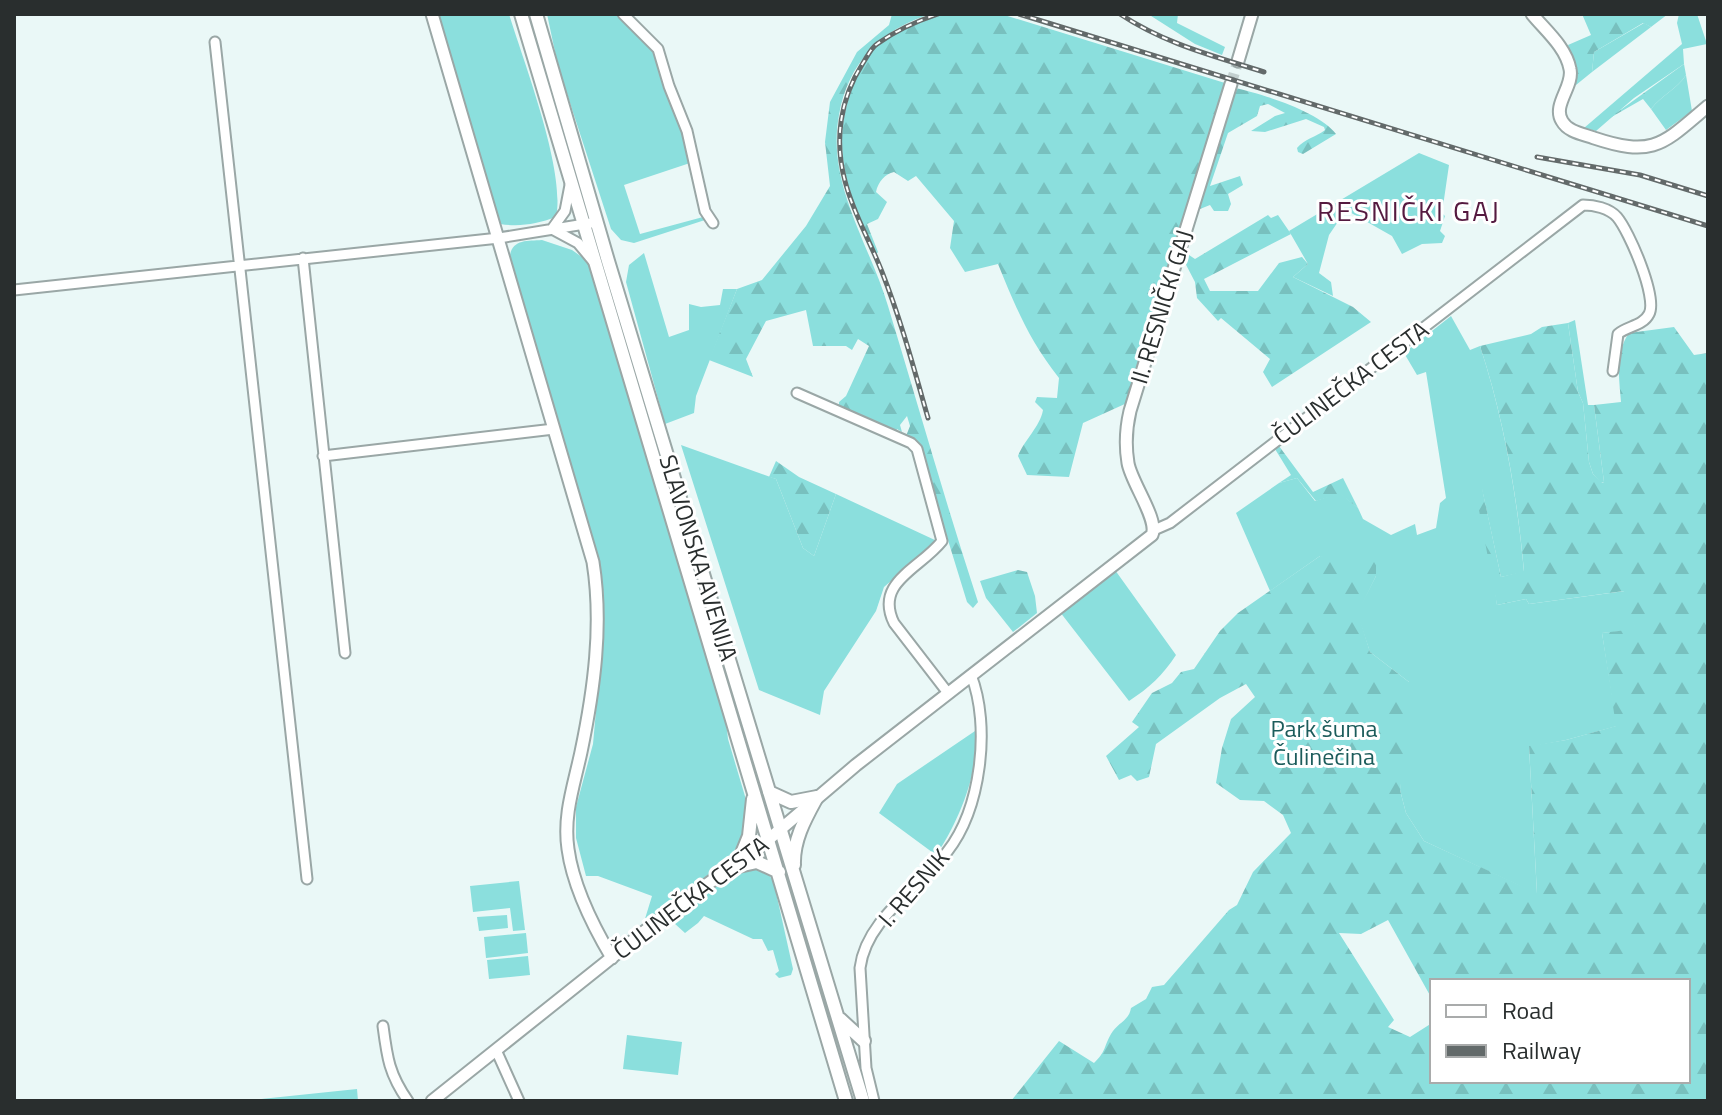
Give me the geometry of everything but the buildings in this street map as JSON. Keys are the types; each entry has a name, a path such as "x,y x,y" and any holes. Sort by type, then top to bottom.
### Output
{"main road":[{"name":"SLAVONSKA AVENIJA","path":"521,14 571,183 590,222 595,264 846,1101"},
{"name":"SLAVONSKA AVENIJA","path":"536,14 590,222 863,1101"},
{"path":"734,866 751,830 753,788"},
{"path":"769,792 791,802 817,797"},
{"path":"795,882 794,854 800,831 817,797"},
{"path":"734,866 757,862 779,872"},
{"path":"837,1014 864,1041"}],"street":[{"path":"432,14 593,562 597,588 597,640 580,755 568,801 568,849 579,888 612,958"},
{"path":"623,14 658,49 687,131 705,211 713,223"},
{"path":"1238,61 1252,14"},
{"path":"1532,14 1561,48 1570,67 1560,117 1563,123 1577,132 1610,143 1648,148 1668,139 1708,106"},
{"path":"215,42 307,879"},
{"name":"II. RESNIČKI GAJ","path":"1154,530 1130,473 1126,430 1231,84"},
{"path":"552,229 565,211 571,183"},
{"name":"ČULINEČKA CESTA","path":"432,1101 612,958 769,839 948,693 1146,541 1154,530 1170,523 1583,205 1608,210 1615,215 1623,226 1652,298 1645,319 1618,334 1613,371"},
{"path":"14,290 499,238 590,222"},
{"name":"SLAVONSKA AVENIJA","path":"552,229 578,243 595,264"},
{"path":"303,258 345,653"},
{"path":"797,393 911,443 917,449 942,541 893,586 888,597 888,610 894,623 948,693"},
{"path":"323,456 554,429"},
{"name":"I. RESNIK","path":"874,1101 868,1080 864,1041 862,952 900,900 948,851 967,814 975,789 982,734 977,692 971,675"},
{"path":"383,1026 388,1065 394,1081 408,1101"},
{"path":"496,1050 519,1101"}],"green space":[{"path":"434,14 509,14 549,145 555,173 556,217 528,224 500,224"},
{"path":"547,14 617,14 653,48 690,163 624,185 640,234 703,217 705,220 634,243 621,240 611,229 558,66"},
{"path":"892,14 931,14 882,39 859,64 843,96 839,115 839,165 852,213 888,306 978,602 973,608 967,602 920,449 906,436 910,426 907,416 900,425 902,432 839,409 839,402 846,396 869,346 858,339 852,350 846,346 813,346 806,310 766,321 746,359 753,377 709,360 737,289 762,280 806,226 830,186 825,142 830,102 857,52 889,25"},
{"path":"944,14 1001,14 1225,83 1127,403 1083,423 1069,477 1027,475 1018,456 1043,410 1035,402 1037,397 1057,398 1059,378 1031,337 998,264 965,272 950,248 954,221 916,176 908,181 894,172 878,185 876,192 887,202 878,219 867,224 878,252 876,255 846,176 842,136 844,116 864,62 877,46 891,36"},
{"path":"1148,14 1178,14 1177,23 1225,47 1222,55 1195,44"},
{"path":"1582,14 1668,14 1651,27 1643,23 1594,52 1592,72 1576,85 1568,45 1591,35"},
{"path":"1679,14 1697,14 1707,44 1683,49 1684,64 1634,98 1596,131 1584,128 1682,44 1677,23"},
{"path":"1644,23 1651,27 1592,72 1594,52"},
{"path":"1684,64 1686,75 1651,109 1643,99 1608,119"},
{"path":"1686,75 1692,111 1666,130 1651,109"},
{"path":"1235,88 1304,111 1336,134 1303,154 1297,148 1325,130 1324,127 1306,119 1265,132 1251,131 1285,113 1268,104 1260,106 1257,116 1228,133 1210,186 1240,176 1243,185 1228,194 1231,204 1228,211 1214,211 1210,205 1200,209 1200,202"},
{"path":"1419,153 1449,165 1442,213 1445,216 1440,231 1445,236 1442,243 1422,244 1402,254 1392,236 1346,210 1329,235 1319,273 1331,282 1333,296 1293,277 1308,264 1289,231"},
{"path":"1268,215 1271,218 1278,215 1291,234 1204,279 1210,291 1258,291 1279,263 1302,257 1308,264 1293,277 1353,307 1371,322 1272,387 1263,372 1270,359 1221,318 1218,321 1197,298 1195,282 1183,259 1189,255 1195,259"},
{"path":"542,240 572,250 589,262 725,713 728,739 747,803 745,835 727,861 644,922 652,896 598,876 586,876 576,838 576,807 593,744 604,597 599,561 510,255 518,243"},
{"path":"644,253 669,337 689,330 689,304 701,307 720,305 723,289 737,289 696,396 694,413 665,424 626,282 629,265"},
{"path":"1451,316 1470,350 1480,346 1503,430 1518,515 1524,572 1501,577 1482,489 1497,605 1526,599 1529,604 1625,591 1636,630 1602,633 1617,726 1529,747 1537,894 1424,841 1406,813 1400,790 1409,682 1370,652 1357,613 1376,576 1320,556 1270,591 1236,513 1279,483 1297,478 1315,501 1340,493 1358,508 1363,519 1391,535 1415,524 1417,535 1436,528 1440,503 1446,498 1426,372 1417,375 1404,353"},
{"path":"1575,320 1588,405 1594,405 1604,482 1601,483 1593,474 1589,462 1583,403 1578,392 1568,323"},
{"name":"Park šuma Čulinečina","path":"1568,323 1578,392 1583,403 1589,462 1593,474 1602,483 1594,405 1621,402 1620,357 1629,333 1674,327 1694,355 1708,353 1708,1101 1011,1101 1059,1041 1094,1063 1131,1008 1146,999 1152,987 1164,985 1229,910 1237,905 1253,872 1291,833 1283,815 1264,801 1240,800 1216,783 1231,719 1255,697 1246,684 1220,698 1156,744 1149,777 1137,781 1131,775 1119,780 1106,756 1139,727 1132,722 1152,693 1172,683 1181,672 1194,669 1220,631 1238,613 1320,556 1376,558 1376,576 1358,613 1370,652 1409,682 1411,722 1400,790 1406,813 1424,841 1537,893 1529,746 1566,740 1616,726 1602,633 1635,629 1624,591 1529,604 1526,599 1497,605 1475,489 1482,488 1501,577 1524,571 1508,457 1480,346 1531,334 1542,327"},
{"path":"681,445 776,479 803,548 814,556 836,494 937,541 884,587 876,611 824,691 820,715 759,690"},
{"path":"1279,446 1313,492 1343,478 1358,508 1340,494 1316,501 1297,478 1279,483 1291,475 1275,449"},
{"path":"776,461 799,477 836,494 814,556 803,548 776,479 769,477"},
{"path":"1018,570 1027,572 1037,613 1013,632 986,598 980,581"},
{"path":"1115,570 1176,655 1155,681 1129,701 1060,612"},
{"path":"975,731 975,761 966,795 936,855 879,813 897,784"},
{"path":"757,867 767,873 774,884 793,969 791,975 779,978 775,974 779,971 773,950 768,951 762,939 753,939 704,916 685,933 674,923 674,916 713,887"},
{"path":"519,881 525,930 513,931 510,908 473,912 470,886"},
{"path":"507,915 508,928 479,931 477,917"},
{"path":"526,933 528,953 486,958 484,937"},
{"path":"528,956 530,975 489,979 487,960"},
{"path":"627,1035 682,1042 678,1075 623,1069"},
{"path":"357,1089 358,1101 243,1101"}],"tunnel":[{"path":"1231,84 1238,61"}],"railway":[{"path":"928,418 889,290 848,193 840,135 849,91 873,48 914,23 938,14"},
{"path":"1019,14 1708,226"},
{"path":"1120,14 1172,41 1264,72"},
{"path":"1537,157 1640,175 1708,196"}],"district":[{"name":"RESNIČKI GAJ","path":"1409,211"}]}
